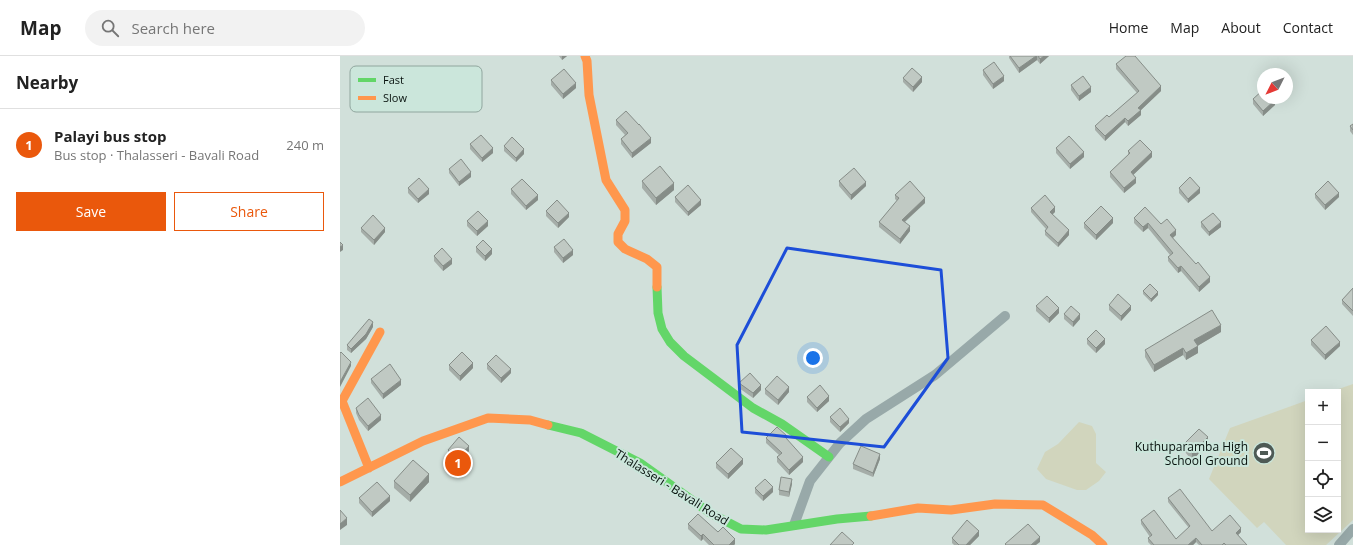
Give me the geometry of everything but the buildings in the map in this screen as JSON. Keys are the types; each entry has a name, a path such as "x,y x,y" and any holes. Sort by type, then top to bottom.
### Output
{"main road":[{"path":"585,56 587,61 589,94 606,180 626,210 625,221 618,234 618,242 625,249 648,259 656,267 658,313 662,329 670,342 684,356 718,380 733,394 753,408 782,424 829,457"},
{"path":"370,468 342,401 380,332"},
{"name":"Thalasseri - Bavali Road","path":"340,482 423,441 488,418 530,420 581,433 640,464 710,512 741,529 766,530 837,519 866,517 918,508 951,510 994,504 1043,505 1092,535 1103,545"}],"street":[{"path":"794,525 810,481 840,443 866,419 935,375 1005,316"},
{"path":"1339,545 1353,530"}],"highlighted area":[{"path":"787,248 941,270 948,358 884,447 742,432 737,345"}],"green space":[{"name":"Kuthuparamba High School Ground","path":"1353,384 1353,520 1341,531 1341,389 1339,389"},
{"name":"Kuthuparamba High School Ground","path":"1305,401 1305,533 1339,533 1326,545 1286,545 1264,522 1257,528 1209,479 1230,428"},
{"path":"1079,422 1092,426 1096,434 1096,463 1106,472 1099,481 1086,490 1077,490 1046,479 1037,469 1045,452 1058,444"}],"traffic: fast":[{"path":"657,287 658,313 662,329 670,342 684,356 753,408 782,424 829,457"},
{"path":"548,425 581,433 640,463 710,513 741,529 766,530 837,519 871,516"}],"traffic: slow":[{"path":"585,56 587,61 589,95 606,180 625,210 625,221 618,234 618,242 625,249 647,259 657,267 657,287"},
{"path":"369,468 342,401 380,332"},
{"path":"340,482 423,441 488,418 530,420 548,425"},
{"path":"871,516 918,508 951,510 995,504 1043,505 1092,535 1103,545"}],"place":[{"name":"Kuthuparamba High School Ground","path":"1264,453"},
{"name":"Palayi bus stop","path":"458,463"}]}
